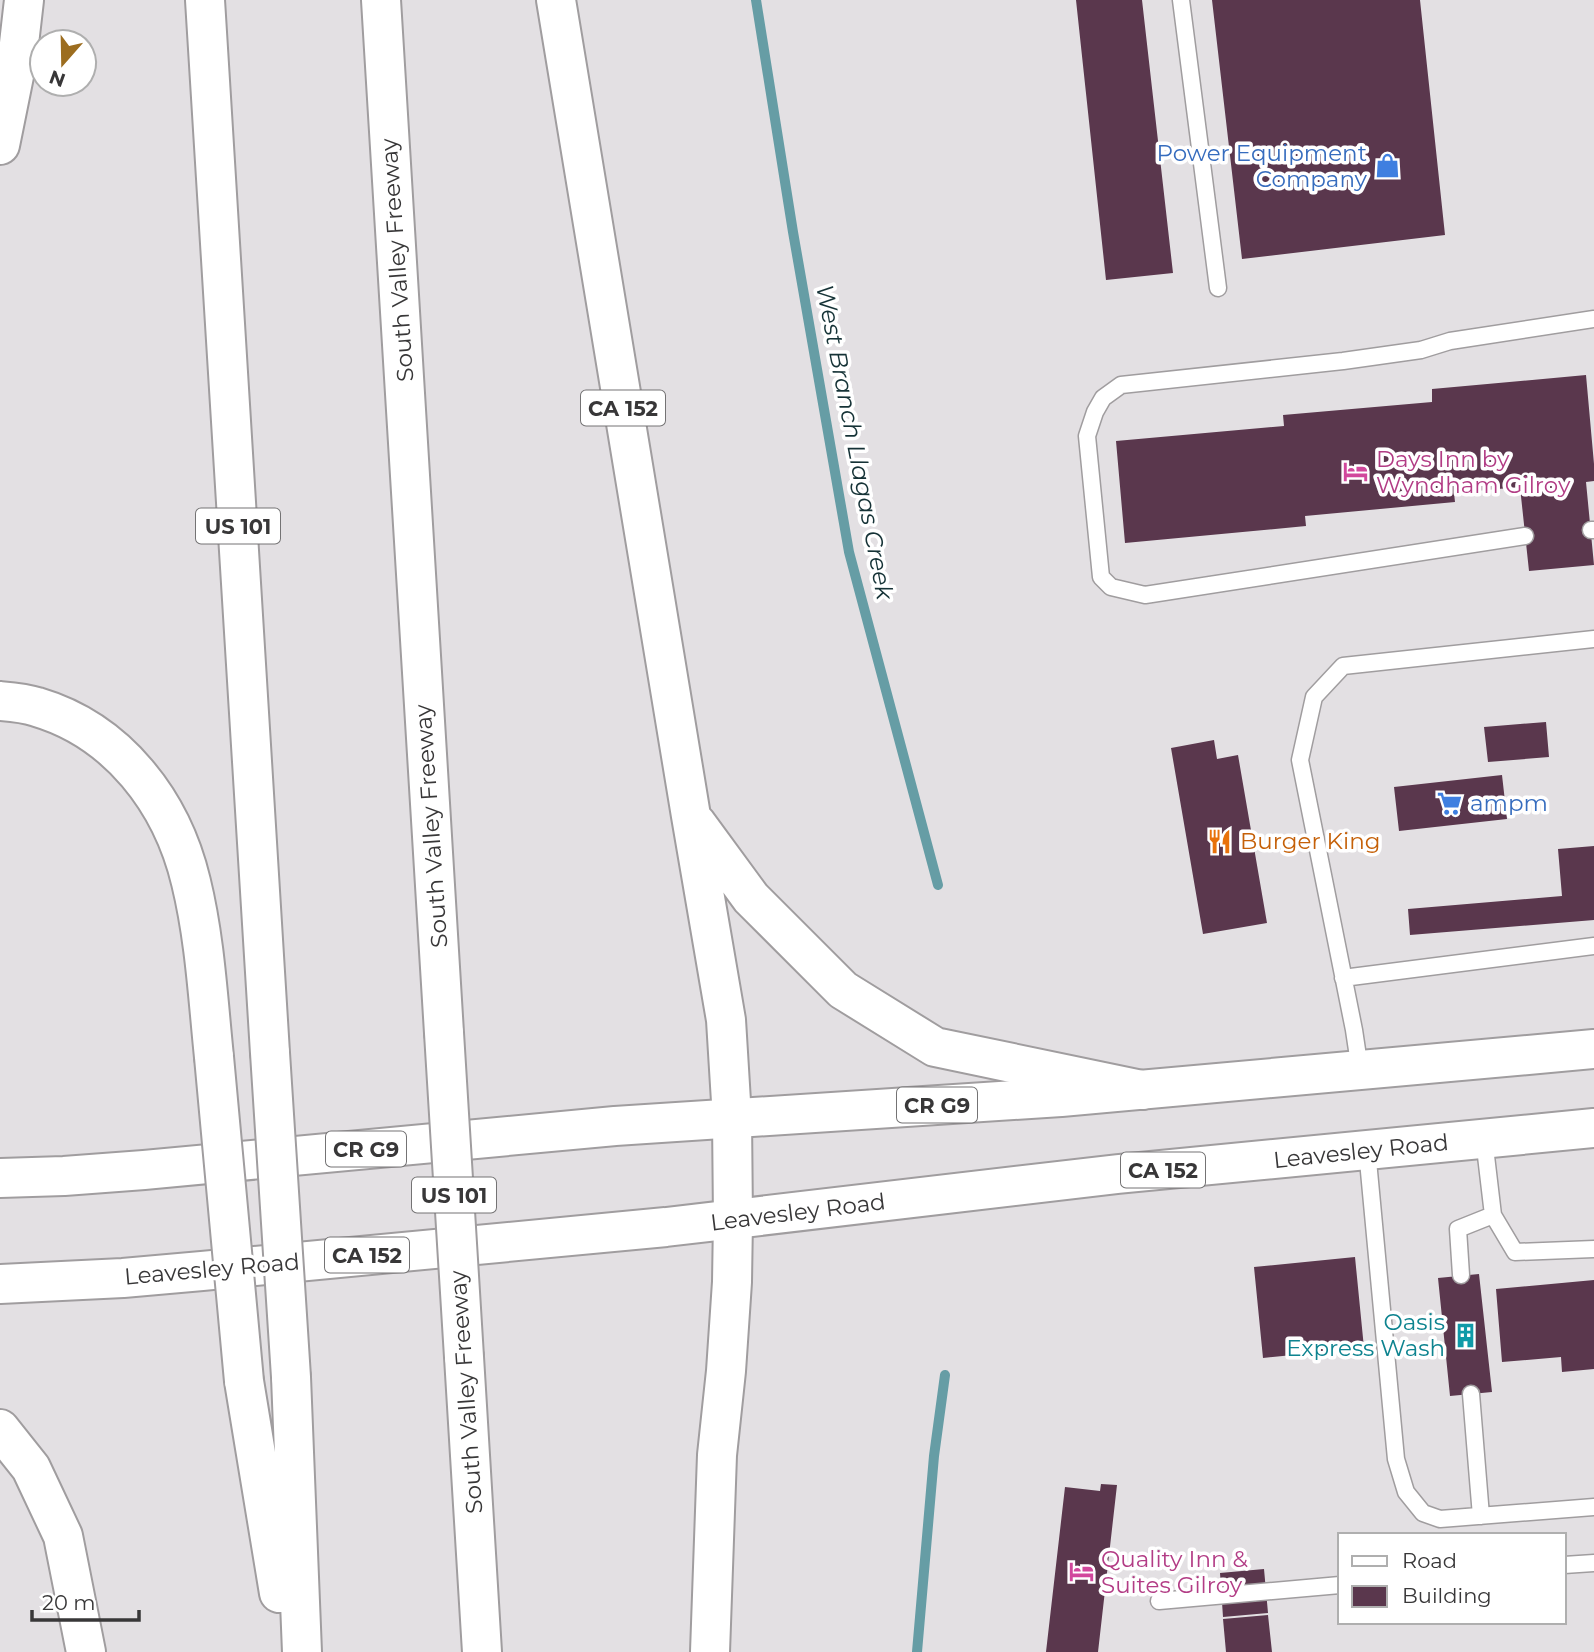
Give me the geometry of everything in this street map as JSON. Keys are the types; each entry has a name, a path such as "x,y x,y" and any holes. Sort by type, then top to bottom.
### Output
{"main road":[{"path":"0,145 17,61 24,0"},
{"name":"US 101","path":"205,0 291,1377 302,1652"},
{"name":"South Valley Freeway","path":"381,0 482,1652"},
{"name":"CA 152","path":"556,0 691,816 751,898 843,990 935,1047 1142,1090 1594,1048"},
{"path":"0,701 35,706 61,716 85,727 108,743 128,761 161,805 183,854 201,939 244,1381 289,1652"},
{"path":"691,816 726,1020 732,1118 732,1282 717,1455 710,1652"},
{"name":"CR G9","path":"0,1178 144,1170 615,1126 983,1103 1142,1090"},
{"name":"Leavesley Road","path":"0,1284 202,1271 733,1220 1118,1174 1594,1128"},
{"path":"0,1429 32,1468 63,1536 86,1652"}],"lane":[{"path":"1181,0 1218,288"},
{"path":"1525,536 1145,596 1111,587 1101,577 1087,436 1103,398 1121,385 1422,350 1450,341 1594,319"},
{"path":"1360,1070 1300,760 1314,697 1343,666 1594,639"},
{"path":"1343,978 1594,946"},
{"path":"1484,1139 1493,1214 1515,1252 1594,1248"},
{"path":"1367,1150 1396,1459 1406,1492 1423,1513 1440,1519 1594,1507"},
{"path":"1461,1275 1458,1229 1493,1214"},
{"path":"1471,1394 1481,1516"},
{"path":"1566,1565 1594,1563"},
{"path":"1159,1601 1338,1585"}],"building":[{"path":"1076,0 1142,0 1173,273 1106,280"},
{"path":"1212,0 1420,0 1445,235 1242,259"},
{"name":"Days Inn by Wyndham Gilroy","path":"1586,375 1594,481 1586,482 1594,565 1529,571 1520,487 1454,493 1455,502 1305,516 1306,526 1125,543 1116,441 1284,426 1283,415 1432,402 1432,389"},
{"path":"1546,722 1549,757 1488,762 1484,727"},
{"name":"Burger King","path":"1214,740 1217,759 1238,755 1267,923 1203,934 1171,748"},
{"name":"ampm","path":"1502,775 1507,819 1399,831 1394,787"},
{"path":"1594,846 1594,920 1410,935 1408,909 1562,896 1558,849"},
{"path":"1355,1257 1364,1348 1263,1358 1254,1267"},
{"name":"Oasis Express Wash","path":"1479,1274 1492,1392 1450,1396 1438,1278"},
{"path":"1594,1280 1594,1369 1562,1372 1561,1357 1502,1362 1496,1289"},
{"name":"Quality Inn & Suites Gilroy","path":"1101,1484 1117,1485 1098,1652 1046,1652 1065,1487 1100,1491"},
{"path":"1264,1569 1268,1613 1223,1617 1220,1573"},
{"name":"Quality Inn & Suites Gilroy","path":"1268,1615 1272,1652 1226,1652 1223,1619"}],"waterway":[{"name":"West Branch Llagas Creek","path":"756,0 849,552 938,885"},
{"name":"West Branch Llagas Creek","path":"917,1652 934,1456 945,1375"}],"place":[{"name":"Power Equipment Company","path":"1387,166"},
{"name":"Days Inn by Wyndham Gilroy","path":"1356,472"},
{"name":"ampm","path":"1450,803"},
{"name":"Burger King","path":"1220,841"},
{"name":"Oasis Express Wash","path":"1465,1335"},
{"name":"Quality Inn & Suites Gilroy","path":"1081,1572"}]}
